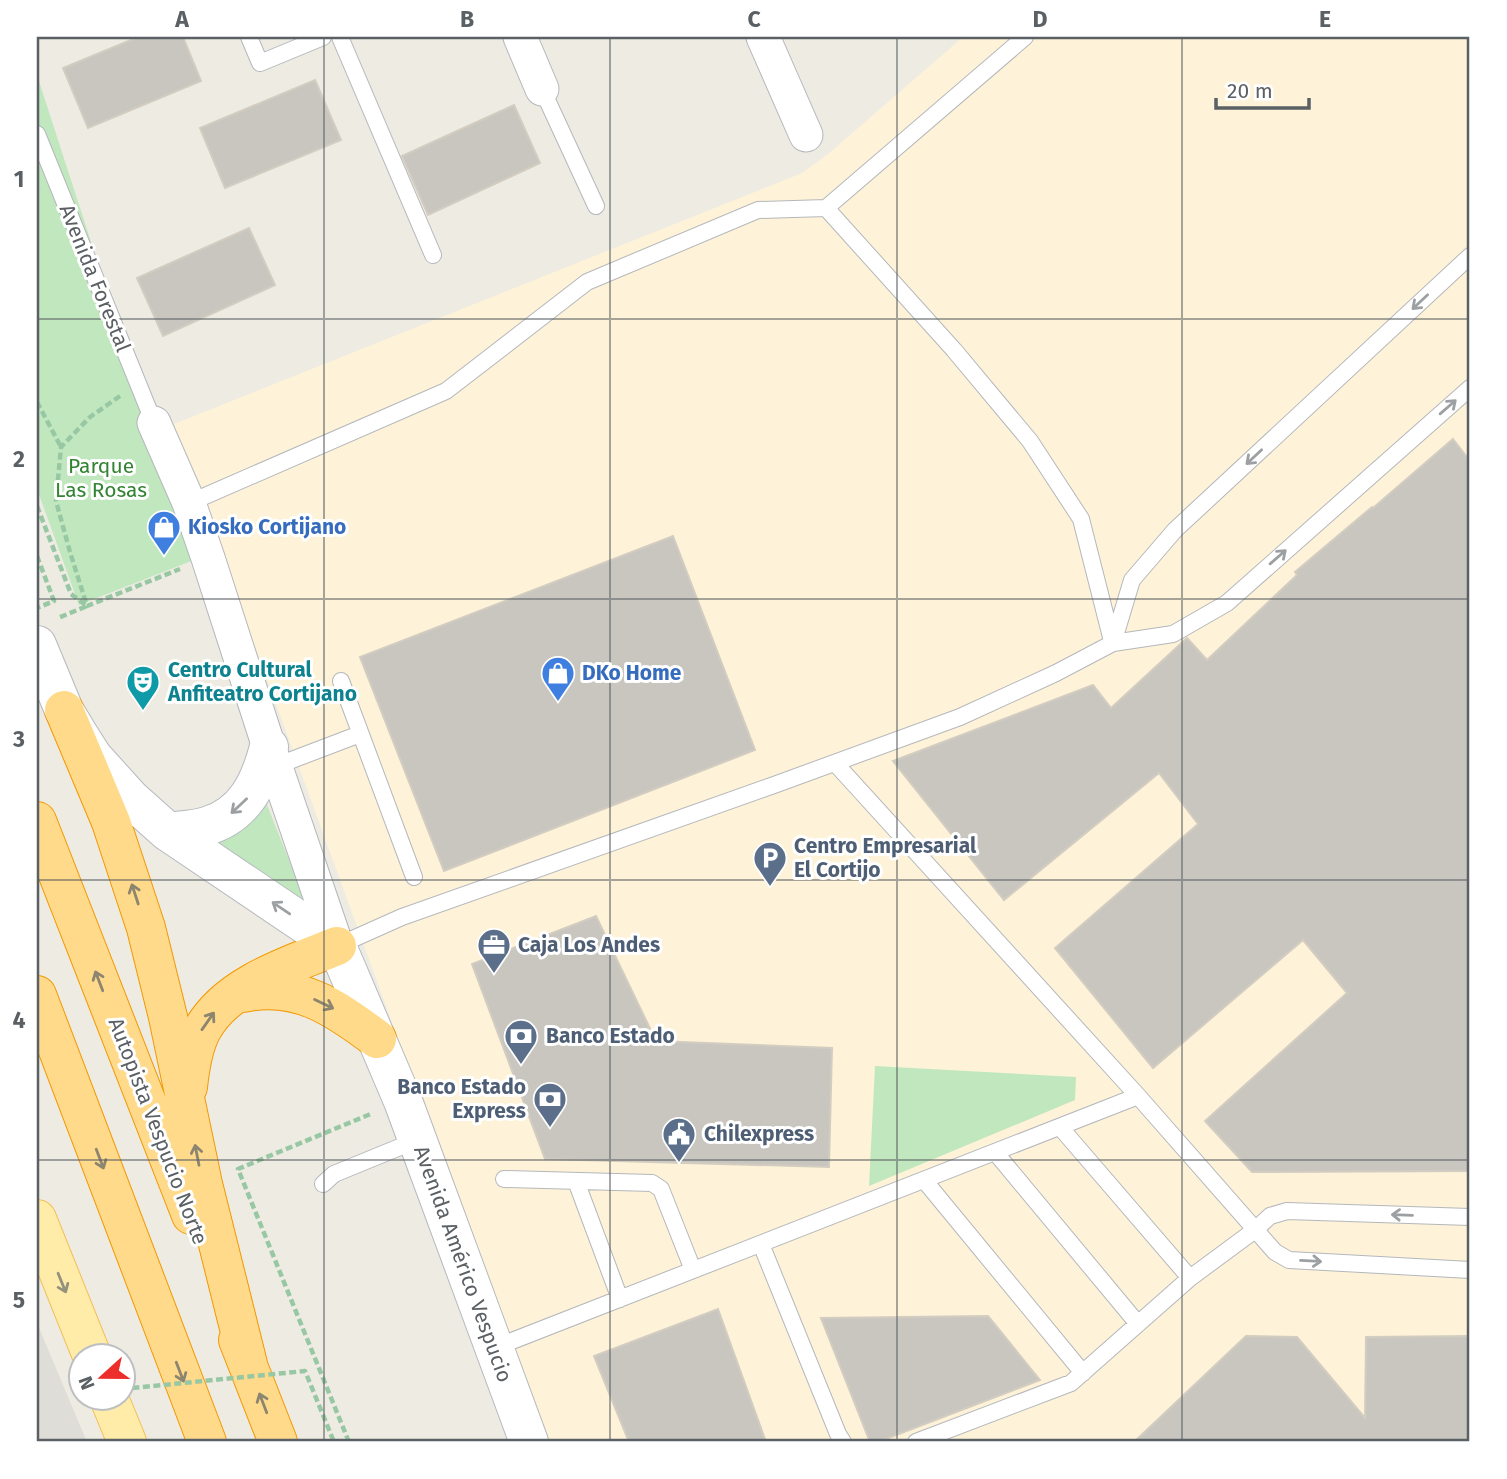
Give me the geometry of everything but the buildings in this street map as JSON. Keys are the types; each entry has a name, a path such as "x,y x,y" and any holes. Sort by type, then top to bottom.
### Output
{"highway":[{"path":"64,710 111,822 146,928 168,1017 202,1184 248,1364"},
{"name":"Autopista Vespucio Norte","path":"37,821 278,1442"},
{"path":"186,1103 194,1051 201,1032 222,1004 283,968 337,946"},
{"path":"234,995 265,990 299,994 344,1014 377,1039"},
{"path":"37,995 207,1442"}],"main road":[{"path":"43,633 64,710 100,765 131,799 168,832 337,946"},
{"path":"168,832 209,825 225,818 249,796 273,756"},
{"name":"Avenida Américo Vespucio","path":"337,946 402,1101 529,1442"},
{"path":"37,1219 86,1342"},
{"path":"115,1412 127,1442"}],"street":[{"path":"520,37 542,89"},
{"path":"763,37 806,135"},
{"path":"154,422 208,558 337,946"}],"lane":[{"path":"249,37 260,63 323,37"},
{"path":"340,37 433,255"},
{"path":"188,503 446,391 587,282 758,210 826,208 1025,37"},
{"path":"542,89 596,206"},
{"name":"Avenida Forestal","path":"37,134 154,422"},
{"path":"826,208 954,350 1030,441 1081,519 1113,643"},
{"path":"1113,643 1132,580 1175,530 1470,256"},
{"path":"337,946 402,917 960,717 1056,673 1113,643 1173,634 1227,603 1470,388"},
{"path":"341,681 414,877"},
{"path":"273,756 360,734"},
{"path":"835,763 1138,1096 1275,1252 1289,1260 1470,1270"},
{"path":"494,1348 1138,1096"},
{"path":"1060,1127 1190,1278"},
{"path":"323,1184 334,1174 417,1140"},
{"path":"995,1152 1138,1324"},
{"path":"504,1179 657,1185 661,1189 693,1270"},
{"path":"924,1180 1083,1373"},
{"path":"576,1181 620,1299"},
{"path":"916,1442 1071,1383 1190,1278 1270,1216 1287,1212 1470,1217"},
{"path":"761,1244 843,1442"}],"path":[{"path":"61,447 90,417 138,384"},
{"path":"37,402 61,447 56,501 87,606"},
{"path":"37,506 71,594 87,606"},
{"path":"37,556 54,601 37,608"},
{"path":"43,633 87,606 208,558"},
{"path":"349,1442 238,1169 402,1101"},
{"path":"136,1388 305,1371 334,1442"}],"shaded area":[{"name":"Centro Empresarial El Cortijo","path":"963,37 1470,37 1470,1442 547,1442 174,424 802,173 827,155"},
{"path":"37,1323 66,1392 66,1412 74,1412 87,1442 37,1442"}],"green space":[{"name":"Parque Las Rosas","path":"37,75 194,560 79,605 37,489"},
{"path":"263,795 307,905 214,839"},
{"path":"875,1066 1076,1077 1075,1100 869,1186"}],"place":[{"name":"Kiosko Cortijano","path":"164,557"},
{"name":"DKo Home","path":"558,703"},
{"name":"Centro Cultural Anfiteatro Cortijano","path":"143,712"},
{"name":"Centro Empresarial El Cortijo","path":"770,888"},
{"name":"Caja Los Andes","path":"494,975"},
{"name":"Banco Estado","path":"521,1066"},
{"name":"Banco Estado Express","path":"550,1129"},
{"name":"Chilexpress","path":"679,1164"}]}
